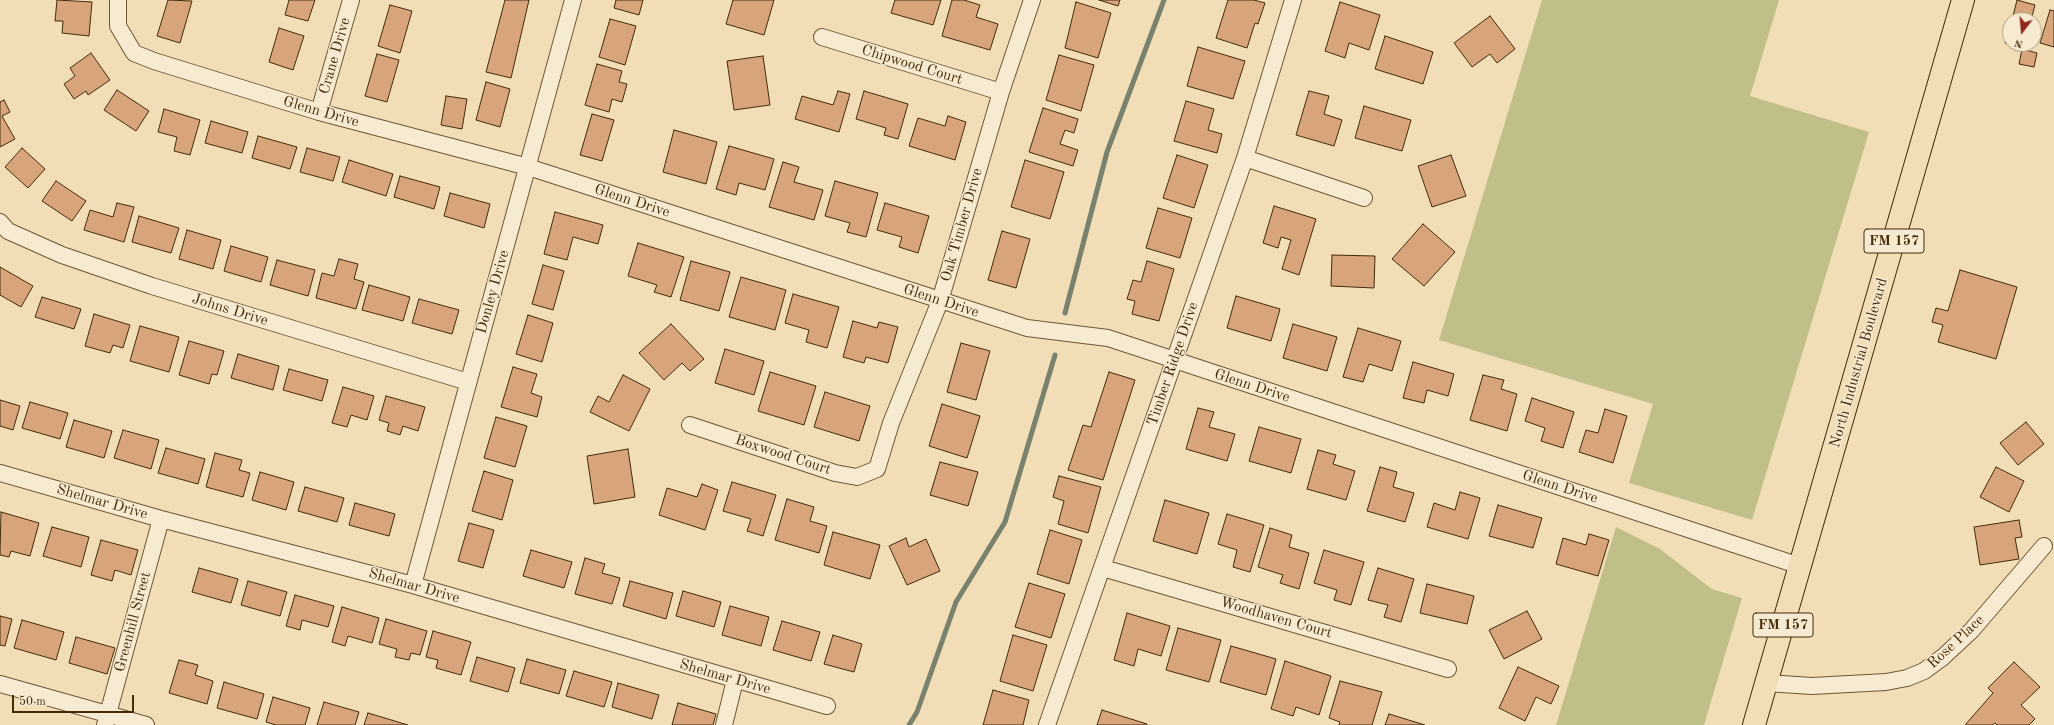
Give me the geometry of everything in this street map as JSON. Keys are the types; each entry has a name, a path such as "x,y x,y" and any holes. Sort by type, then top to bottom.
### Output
{"main road":[{"name":"North Industrial Boulevard","path":"1754,725 1963,0"}],"street":[{"name":"Glenn Drive","path":"118,0 118,26 134,53 154,61 319,112 528,167 1027,328 1108,338 1800,566"},
{"name":"Crane Drive","path":"319,112 351,0"},
{"name":"Donley Drive","path":"413,585 573,0"},
{"name":"Oak Timber Drive","path":"877,469 891,423 940,301 1002,92 1032,0"},
{"name":"Timber Ridge Drive","path":"1047,725 1245,158 1293,0"},
{"name":"Chipwood Court","path":"822,37 1002,92"},
{"path":"1245,158 1364,198"},
{"name":"Johns Drive","path":"0,222 8,231 62,255 152,286 468,382"},
{"name":"Boxwood Court","path":"690,425 835,472 857,477 877,469"},
{"name":"Shelmar Drive","path":"0,474 161,519 413,585 827,706"},
{"name":"Greenhill Street","path":"106,720 161,519"},
{"name":"Rose Place","path":"1766,683 1812,686 1886,682 1907,678 1924,671 1943,657 1972,631 2044,546"},
{"name":"Woodhaven Court","path":"1103,568 1448,669"},
{"path":"724,725 735,680"},
{"path":"0,684 106,720 146,725"}],"shaded area":[{"path":"1542,0 1779,0 1750,96 1869,132 1752,520 1629,483 1653,404 1439,340"},
{"path":"1616,527 1660,549 1712,589 1742,598 1704,725 1556,725"}],"building":[{"path":"57,0 92,2 89,36 62,33 63,21 55,21"},
{"path":"168,0 192,1 180,43 157,36"},
{"path":"289,0 315,0 308,21 285,15"},
{"path":"505,0 529,0 511,78 486,72"},
{"path":"616,0 643,0 639,15 614,8"},
{"path":"733,0 774,0 764,35 726,24"},
{"path":"895,0 941,0 933,25 891,13"},
{"path":"952,0 964,0 980,5 976,17 998,24 990,50 942,36"},
{"path":"1099,0 1120,0 1118,6"},
{"path":"1228,0 1254,0 1265,3 1258,24 1255,23 1247,48 1216,38"},
{"path":"2017,0 2035,5 2033,12 2014,12"},
{"path":"1076,2 1111,13 1098,58 1065,48"},
{"path":"1340,2 1380,15 1369,50 1349,43 1345,58 1325,51"},
{"path":"390,5 412,11 400,53 378,46"},
{"path":"2050,10 2054,11 2054,47 2042,44 2042,36"},
{"path":"1490,16 1515,49 1497,63 1490,54 1472,67 1454,43"},
{"path":"610,19 636,26 625,65 599,57"},
{"path":"279,28 304,36 293,70 269,62"},
{"path":"1385,36 1433,52 1423,84 1375,69"},
{"path":"1198,47 1245,61 1233,99 1187,86"},
{"path":"2021,52 2037,53 2034,67 2019,64"},
{"path":"91,53 110,80 88,95 86,91 74,99 64,84 75,76 70,68"},
{"path":"377,54 399,60 387,102 365,96"},
{"path":"1059,55 1094,65 1081,111 1046,100"},
{"path":"763,56 770,105 734,110 727,61"},
{"path":"597,64 622,71 619,82 627,84 622,102 612,99 609,112 585,105"},
{"path":"486,82 510,89 500,127 476,120"},
{"path":"117,90 149,111 136,131 104,110"},
{"path":"838,91 850,94 839,132 795,119 802,96 833,105"},
{"path":"864,91 908,104 898,139 884,135 886,128 856,119"},
{"path":"1309,91 1329,96 1324,114 1342,120 1334,146 1296,135"},
{"path":"446,96 467,99 462,129 441,125"},
{"path":"4,100 10,112 2,116 15,139 0,147 0,102"},
{"path":"1186,101 1214,109 1208,130 1222,134 1217,153 1174,141"},
{"path":"1364,106 1411,120 1402,151 1355,138"},
{"path":"1043,108 1078,119 1074,133 1065,130 1060,144 1078,150 1073,166 1029,152"},
{"path":"164,109 200,120 190,155 174,151 177,137 158,132"},
{"path":"592,114 614,120 602,161 580,155"},
{"path":"948,116 966,122 955,160 909,146 918,118 945,126"},
{"path":"211,121 248,132 242,153 205,143"},
{"path":"674,130 717,142 706,184 663,172"},
{"path":"258,136 297,147 290,169 252,158"},
{"path":"729,146 774,159 765,190 739,183 736,195 716,189"},
{"path":"22,148 45,169 28,188 5,167"},
{"path":"307,148 340,157 333,181 300,172"},
{"path":"1177,155 1208,165 1194,208 1163,198"},
{"path":"1451,155 1466,196 1432,207 1418,166"},
{"path":"349,160 393,174 386,196 342,182"},
{"path":"1025,160 1064,172 1050,219 1011,207"},
{"path":"783,162 799,167 794,182 823,190 814,220 769,207"},
{"path":"400,176 440,187 434,209 394,197"},
{"path":"56,181 86,201 72,221 42,201"},
{"path":"835,181 878,193 866,237 847,232 850,223 825,216"},
{"path":"450,193 490,204 484,228 444,216"},
{"path":"117,203 134,207 124,242 84,230 90,210 113,217"},
{"path":"885,203 929,216 918,253 899,247 902,237 877,230"},
{"path":"1274,206 1316,219 1299,275 1282,269 1291,240 1281,237 1278,248 1263,243"},
{"path":"1158,208 1192,218 1180,258 1146,248"},
{"path":"555,212 603,225 598,244 573,237 567,260 544,254"},
{"path":"139,216 179,228 171,253 132,242"},
{"path":"1423,224 1455,252 1424,286 1392,259"},
{"path":"187,230 221,240 213,269 179,259"},
{"path":"1002,231 1030,239 1016,288 988,280"},
{"path":"638,243 684,257 671,297 654,292 657,285 628,276"},
{"path":"231,246 268,257 261,282 224,271"},
{"path":"1332,255 1375,256 1374,288 1331,286"},
{"path":"339,259 358,264 354,279 364,282 356,309 316,298 322,273 334,276"},
{"path":"277,260 315,270 308,296 270,285"},
{"path":"691,261 730,272 719,311 680,300"},
{"path":"1147,261 1174,269 1159,321 1132,314 1135,301 1127,299 1133,280 1141,282"},
{"path":"543,265 564,271 553,310 532,304"},
{"path":"0,267 33,286 21,307 0,295"},
{"path":"1960,270 2017,287 1996,359 1938,342 1943,325 1932,322 1936,308 1948,311"},
{"path":"741,277 786,290 775,330 729,317"},
{"path":"369,285 410,297 403,321 362,310"},
{"path":"793,294 839,307 827,348 806,342 809,330 785,323"},
{"path":"1236,296 1280,309 1271,341 1227,328"},
{"path":"42,297 81,309 74,329 35,317"},
{"path":"419,299 459,310 452,334 412,323"},
{"path":"94,314 130,325 123,348 113,345 110,353 85,346"},
{"path":"528,315 553,323 542,362 516,354"},
{"path":"853,321 877,328 879,322 898,327 888,363 866,357 864,363 843,357"},
{"path":"671,324 704,359 690,371 682,363 664,380 639,353"},
{"path":"1293,324 1337,337 1327,371 1283,358"},
{"path":"140,326 179,337 169,372 130,361"},
{"path":"1358,328 1401,341 1392,371 1369,364 1363,382 1343,377"},
{"path":"189,341 224,351 217,375 212,374 209,384 179,375"},
{"path":"961,343 990,351 976,400 947,392"},
{"path":"725,349 764,361 754,395 715,383"},
{"path":"238,354 279,366 273,390 231,378"},
{"path":"1413,362 1454,374 1448,396 1427,390 1424,403 1403,398"},
{"path":"513,367 537,374 531,393 542,397 537,417 501,407"},
{"path":"289,369 328,380 322,401 283,390"},
{"path":"770,372 816,386 804,425 758,411"},
{"path":"1109,372 1135,380 1103,480 1068,470 1083,425 1091,427"},
{"path":"623,375 650,389 629,431 590,412 598,396 609,402"},
{"path":"1483,375 1504,380 1501,389 1517,394 1507,431 1470,420"},
{"path":"343,387 374,396 367,420 351,415 347,427 332,423"},
{"path":"825,392 870,406 859,441 814,427"},
{"path":"386,396 425,407 418,431 403,426 400,435 387,431 389,423 379,420"},
{"path":"1532,398 1574,412 1563,448 1541,441 1545,428 1525,421"},
{"path":"0,400 20,406 13,430 0,426"},
{"path":"30,402 68,413 60,439 22,428"},
{"path":"942,404 980,416 967,458 929,446"},
{"path":"1198,408 1214,412 1209,427 1235,434 1227,461 1186,449"},
{"path":"1605,409 1627,416 1613,463 1579,452 1586,430 1598,433"},
{"path":"496,417 527,426 515,467 484,458"},
{"path":"74,420 112,431 104,458 66,447"},
{"path":"2026,422 2044,444 2018,465 2000,443"},
{"path":"1259,427 1301,439 1291,473 1249,461"},
{"path":"123,430 159,440 151,469 114,458"},
{"path":"166,448 205,459 198,484 158,473"},
{"path":"628,449 635,497 594,504 587,456"},
{"path":"1318,450 1336,455 1333,464 1355,471 1346,500 1307,489"},
{"path":"215,453 242,460 239,470 250,473 243,497 206,487"},
{"path":"940,462 978,472 968,506 930,495"},
{"path":"1380,467 1397,472 1393,487 1414,493 1405,522 1367,511"},
{"path":"1996,467 2024,481 2009,512 1980,497"},
{"path":"484,471 513,480 502,520 472,511"},
{"path":"260,472 294,482 286,510 252,500"},
{"path":"1059,476 1101,487 1088,533 1058,524 1064,501 1053,497"},
{"path":"732,482 776,495 763,536 747,531 751,519 723,511"},
{"path":"702,484 718,490 705,530 659,515 667,488 697,497"},
{"path":"305,487 344,498 337,522 298,511"},
{"path":"1460,492 1480,498 1468,539 1427,527 1434,503 1455,510"},
{"path":"787,499 814,507 810,521 827,526 819,553 775,540"},
{"path":"1165,500 1209,513 1197,554 1153,541"},
{"path":"355,503 395,514 389,536 349,525"},
{"path":"1498,505 1542,518 1533,548 1489,536"},
{"path":"1,512 39,523 30,556 11,551 9,557 0,555"},
{"path":"1227,514 1264,525 1250,572 1233,567 1237,550 1218,544"},
{"path":"2019,520 2022,537 2015,538 2019,559 1980,565 1974,527"},
{"path":"469,523 494,530 483,568 458,561"},
{"path":"52,527 89,537 81,567 43,556"},
{"path":"1270,528 1292,535 1289,547 1309,553 1299,589 1280,583 1283,575 1258,567"},
{"path":"1050,530 1082,540 1069,584 1037,574"},
{"path":"833,532 880,545 870,579 824,565"},
{"path":"1589,534 1609,540 1598,576 1556,564 1563,538 1586,545"},
{"path":"906,538 909,547 926,539 940,571 907,585 889,546"},
{"path":"101,540 138,550 131,575 115,570 112,581 91,575"},
{"path":"531,550 572,562 564,588 523,576"},
{"path":"1324,550 1364,562 1351,605 1334,600 1337,590 1314,583"},
{"path":"585,558 605,564 602,573 620,578 612,604 575,594"},
{"path":"199,568 238,579 231,603 192,592"},
{"path":"1378,568 1414,579 1401,622 1384,617 1388,605 1368,600"},
{"path":"248,581 287,592 280,616 241,605"},
{"path":"630,581 673,593 666,619 623,606"},
{"path":"1029,583 1065,594 1051,638 1015,627"},
{"path":"1427,584 1474,596 1467,624 1420,613"},
{"path":"683,591 721,602 714,627 676,616"},
{"path":"295,595 334,606 328,627 302,620 300,630 286,626"},
{"path":"730,606 769,617 761,646 722,635"},
{"path":"342,607 379,618 372,643 348,636 345,646 332,642"},
{"path":"1527,611 1542,639 1504,659 1489,630"},
{"path":"1127,613 1170,626 1161,656 1138,649 1134,666 1114,660"},
{"path":"0,616 12,619 5,646 0,645"},
{"path":"386,619 427,631 420,655 411,653 409,660 395,657 397,649 379,644"},
{"path":"22,620 64,632 56,660 14,648"},
{"path":"782,621 820,632 811,661 773,650"},
{"path":"1178,628 1221,640 1209,682 1166,670"},
{"path":"433,631 471,642 461,675 436,668 438,660 426,657"},
{"path":"833,635 862,644 854,672 824,664"},
{"path":"1013,635 1047,645 1033,691 1000,681"},
{"path":"76,637 115,648 107,674 69,663"},
{"path":"1231,646 1276,659 1266,695 1220,682"},
{"path":"477,657 515,668 508,692 470,681"},
{"path":"527,659 566,670 559,694 520,683"},
{"path":"179,660 198,665 195,675 213,681 207,704 169,693"},
{"path":"1285,661 1331,676 1319,715 1296,707 1293,716 1271,709"},
{"path":"2014,662 2040,687 2021,705 2035,719 2029,725 1997,725 1995,723 1992,725 1965,725 1993,693 1988,688"},
{"path":"1518,667 1559,686 1551,704 1536,697 1525,721 1499,708"},
{"path":"574,671 612,682 604,707 566,696"},
{"path":"1340,681 1382,692 1372,725 1339,725 1340,722 1329,718"},
{"path":"224,682 264,694 257,719 217,708"},
{"path":"618,683 659,695 652,719 612,707"},
{"path":"993,690 1029,700 1023,725 983,725"},
{"path":"273,697 310,708 305,725 276,725 266,722"},
{"path":"324,702 359,712 355,725 317,725"},
{"path":"678,703 716,714 713,725 672,725"},
{"path":"1102,710 1147,724 1147,725 1097,725"},
{"path":"368,713 408,725 364,725"},
{"path":"1389,714 1425,725 1385,725"}],"waterway":[{"path":"1065,313 1107,152 1164,0"},
{"path":"909,725 917,712 956,602 1005,522 1055,355"}]}
